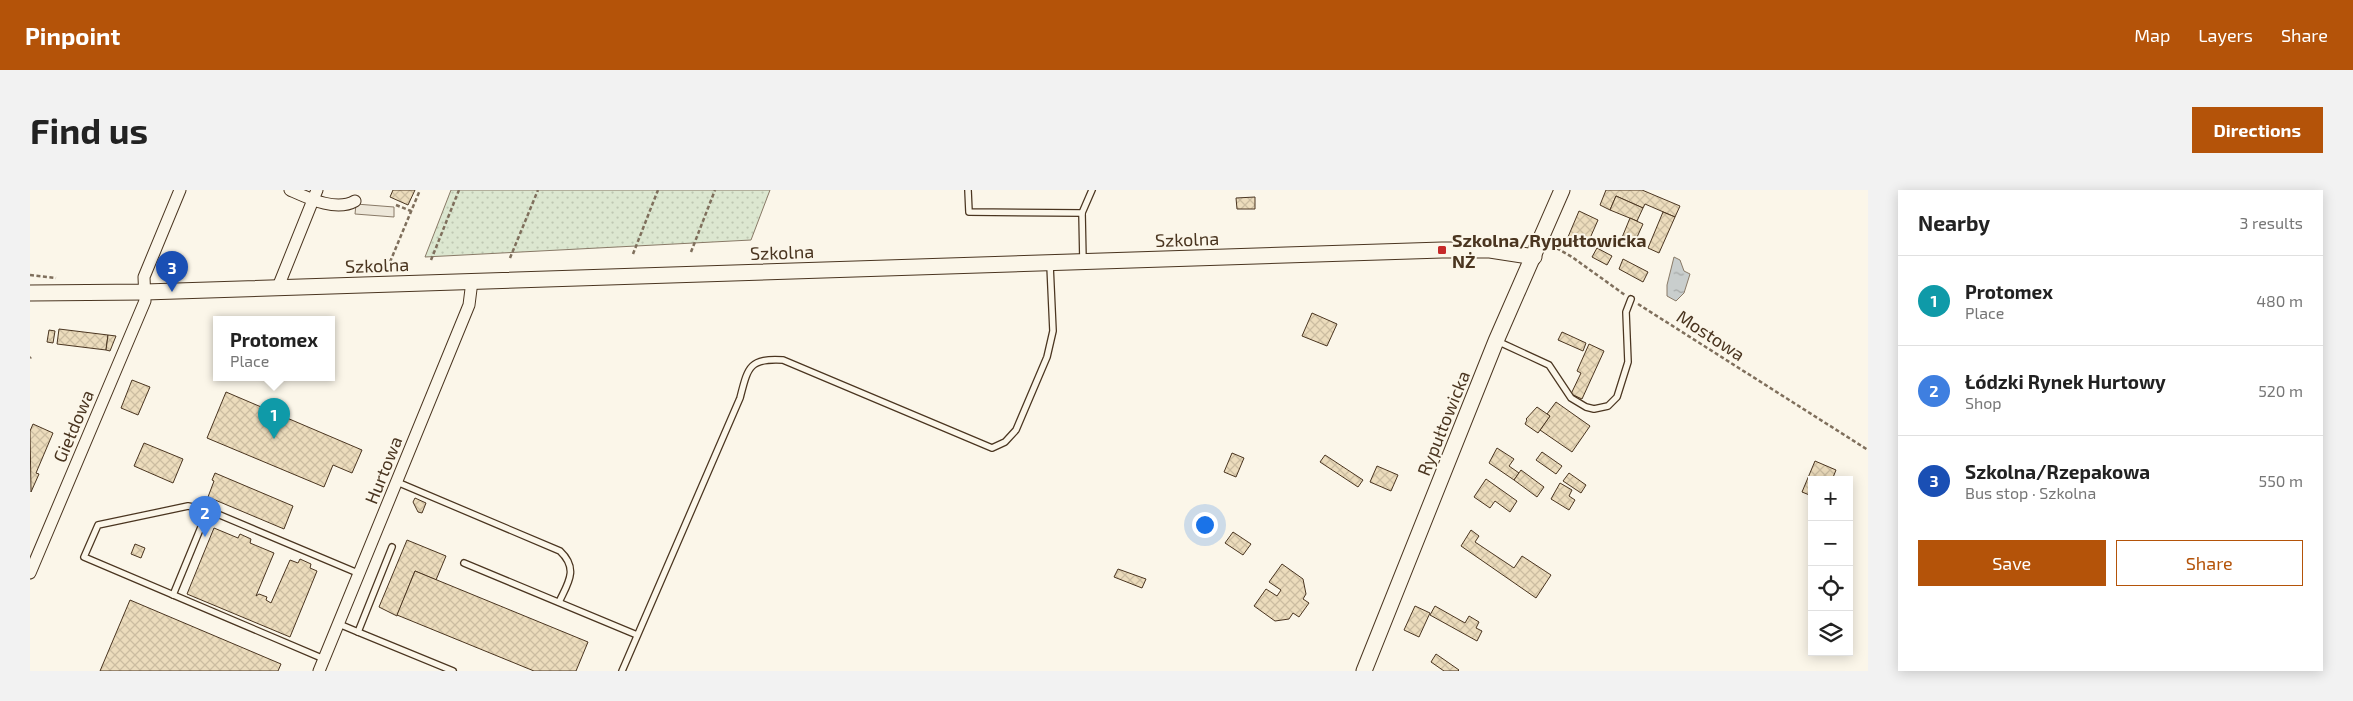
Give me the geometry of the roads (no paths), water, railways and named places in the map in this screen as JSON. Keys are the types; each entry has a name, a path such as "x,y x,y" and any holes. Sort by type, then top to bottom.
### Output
{"street":[{"name":"Giełdowa","path":"30,573 145,301 144,277 180,190"},
{"path":"290,190 315,195 345,206 354,201"},
{"name":"Rypułtowicka","path":"1364,671 1496,341 1562,190"},
{"path":"278,287 315,195"},
{"name":"Szkolna","path":"30,293 145,292 1049,262 1490,250 1534,257"},
{"name":"Hurtowa","path":"319,671 469,305 472,281"}],"lane":[{"path":"968,190 969,212 1082,213"},
{"path":"1083,261 1082,213 1092,190"},
{"path":"622,671 740,398 746,374 752,365 765,359 783,360 992,448 1005,442 1016,430 1047,356 1053,331 1049,262"},
{"path":"1496,341 1549,365 1571,398 1586,407 1594,409 1608,406 1617,397 1628,362 1626,312 1631,299"},
{"path":"397,482 560,551 568,558 571,568 570,578 559,602"},
{"path":"324,659 84,557 98,525 188,506 208,510 360,574"},
{"path":"173,595 208,510"},
{"path":"358,632 392,547"},
{"path":"464,563 637,635"},
{"path":"339,624 453,671"}],"water":[{"path":"1674,257 1680,260 1684,271 1690,274 1684,293 1676,301 1667,296 1667,285"}],"place":[{"name":"Szkolna/Rypułtowicka NŻ","path":"1442,250"},
{"name":"Szkolna/Rzepakowa","path":"172,292"},
{"name":"Protomex","path":"274,439"},
{"name":"Łódzki Rynek Hurtowy","path":"205,537"}]}
